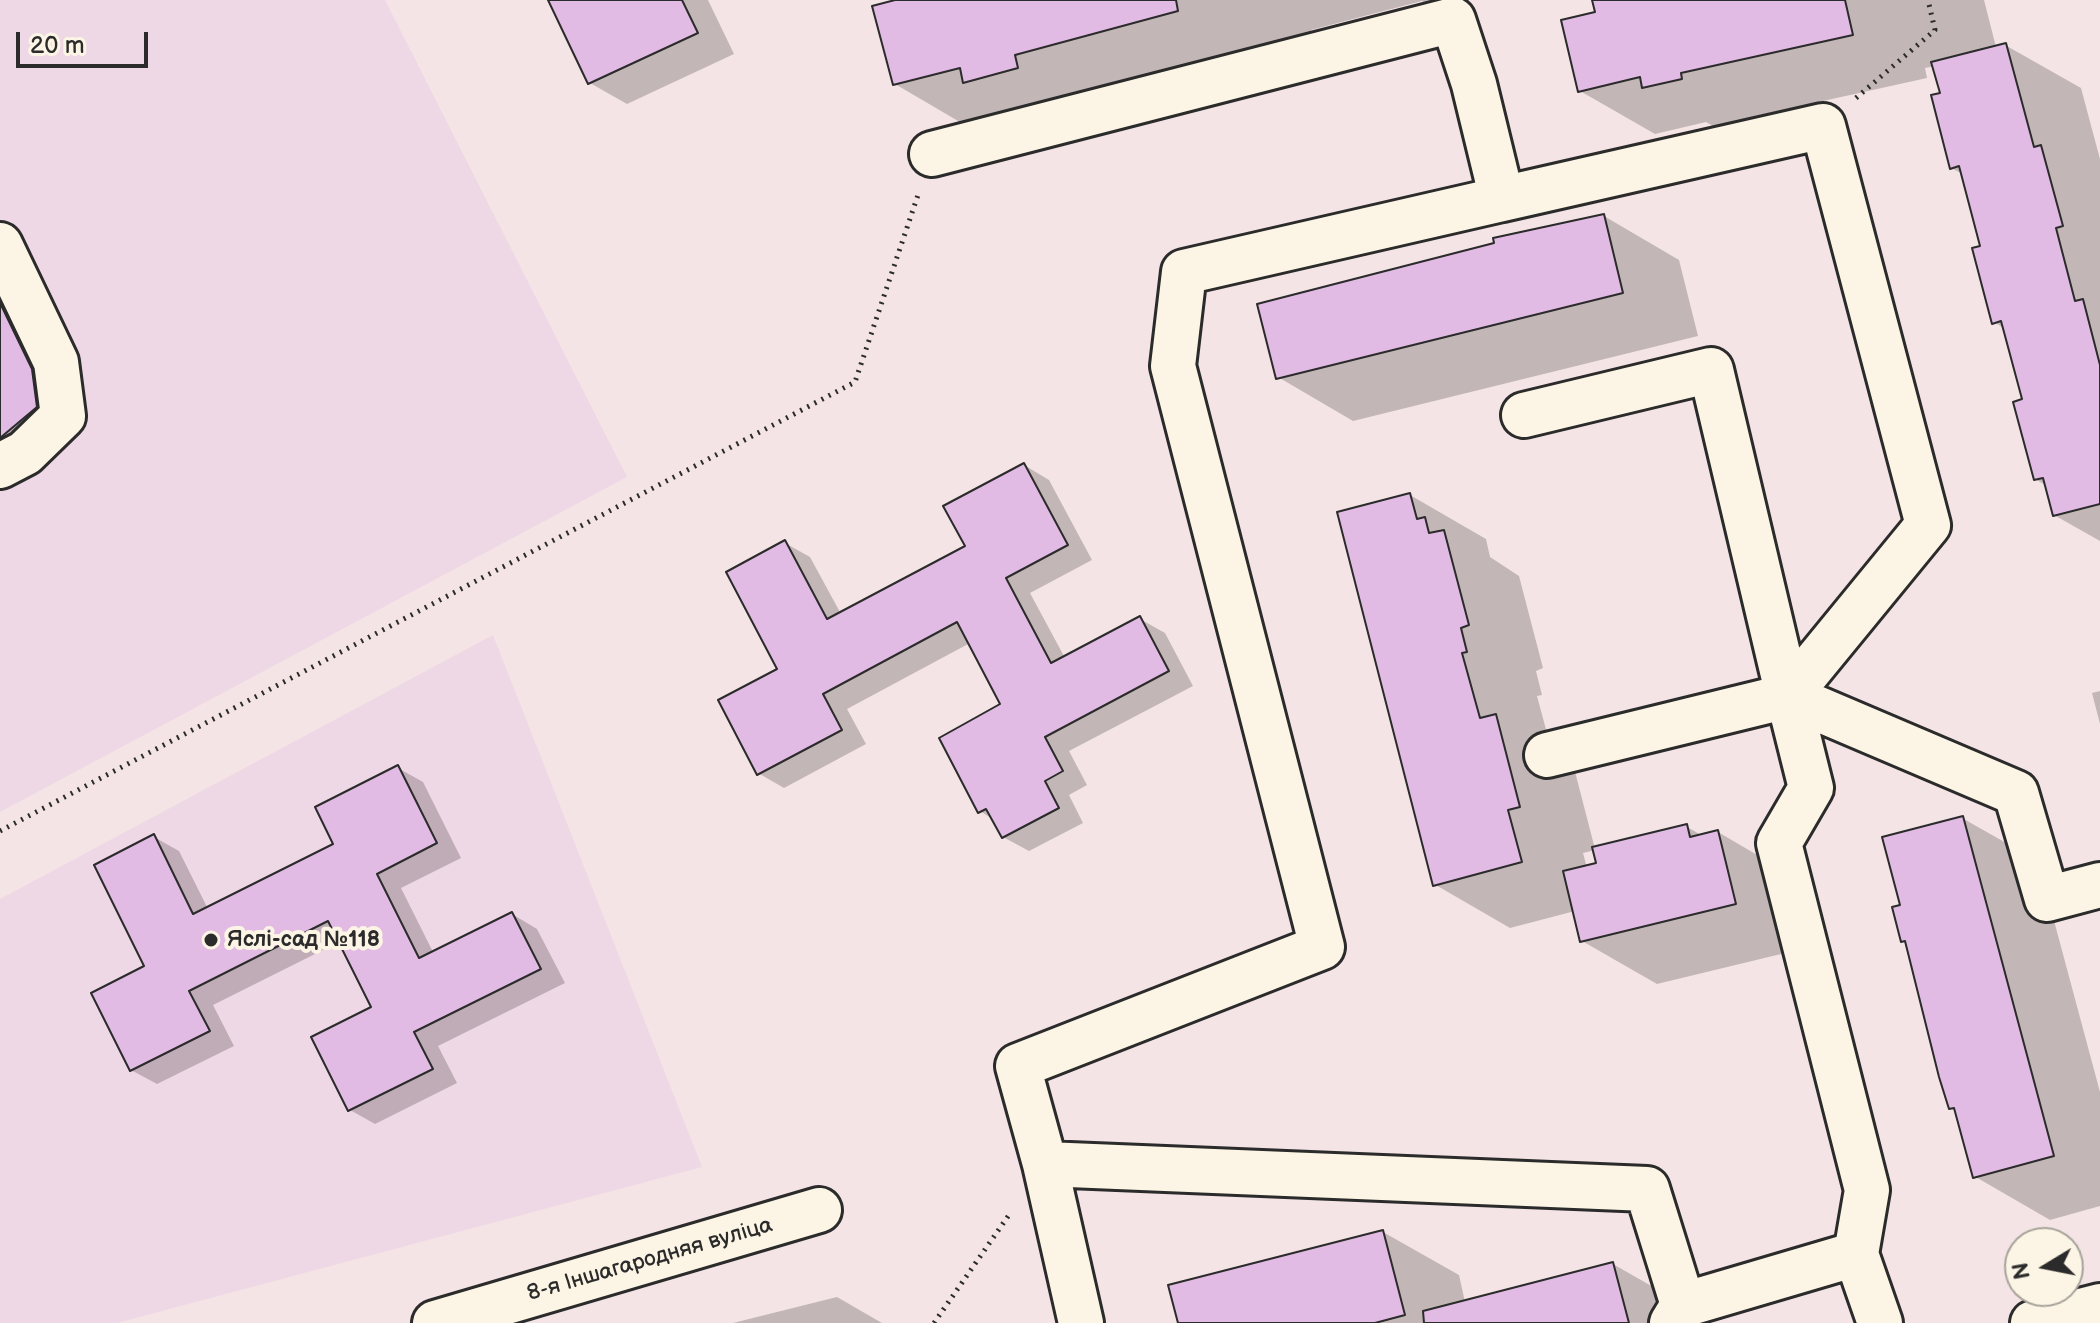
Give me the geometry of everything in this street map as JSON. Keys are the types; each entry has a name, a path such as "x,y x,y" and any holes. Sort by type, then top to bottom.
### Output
{"lane":[{"path":"932,154 1453,20 1474,84 1502,199"},
{"path":"1081,1323 1045,1164 1018,1066 1322,947 1173,366 1184,272 1823,126 1928,525 1788,696"},
{"path":"0,245 56,362 63,416 25,453 0,466"},
{"path":"1524,415 1711,370 1811,788 1779,843 1867,1190 1856,1254 1880,1323"},
{"path":"1547,755 1788,696 2016,793 2047,899 2100,885"},
{"path":"1045,1164 1647,1189 1677,1314 1856,1254"},
{"name":"8-я Іншагародняя вуліца","path":"435,1323 819,1210"},
{"path":"2033,1323 2100,1306"}],"path":[{"path":"1823,126 1935,30 1928,0"},
{"path":"0,831 855,382 932,154"},
{"path":"934,1323 1045,1164"}],"shaded area":[{"path":"0,0 385,0 627,477 0,812"},
{"path":"493,635 702,1167 117,1323 0,1323 0,899"}],"building":[{"path":"548,0 682,0 698,33 588,84"},
{"path":"895,0 1176,0 1178,11 1015,55 1018,68 963,83 960,68 893,85 872,6"},
{"path":"1592,0 1845,0 1853,35 1681,73 1682,79 1642,88 1640,77 1578,92 1561,20 1595,12"},
{"path":"2006,43 2034,147 2041,145 2063,226 2056,228 2075,301 2083,299 2100,365 2100,504 2053,516 2043,478 2034,480 2013,402 2022,399 2001,321 1992,324 1972,248 1980,246 1959,166 1950,169 1931,95 1940,93 1931,62"},
{"path":"1604,214 1623,293 1276,379 1257,304 1494,243 1493,238"},
{"path":"0,303 32,369 37,407 0,438"},
{"path":"1024,463 1068,545 1006,578 1051,663 1140,616 1169,671 1045,737 1063,771 1045,781 1059,808 1002,838 986,809 978,813 939,738 1000,704 957,622 823,694 842,730 757,775 718,700 777,669 726,572 785,540 827,619 965,546 943,506"},
{"path":"1410,493 1417,519 1425,517 1429,533 1444,530 1469,625 1461,628 1467,652 1462,653 1480,718 1496,714 1520,807 1508,810 1522,862 1433,886 1337,512"},
{"name":"Яслі-сад №118","path":"398,765 437,843 377,874 419,958 512,912 541,969 414,1032 433,1069 348,1111 311,1037 371,1007 328,921 189,991 210,1031 130,1071 91,993 144,966 94,865 154,834 193,914 333,844 315,807"},
{"path":"1963,816 2054,1156 1973,1178 1954,1108 1949,1109 1939,1077 1905,941 1901,942 1892,907 1900,905 1882,837"},
{"path":"1687,824 1690,837 1718,830 1736,904 1580,942 1563,871 1596,863 1592,847"},
{"path":"1383,1230 1405,1315 1375,1323 1178,1323 1168,1285"},
{"path":"1613,1262 1629,1323 1424,1323 1423,1311"}],"place":[{"name":"Яслі-сад №118","path":"211,940"}]}
